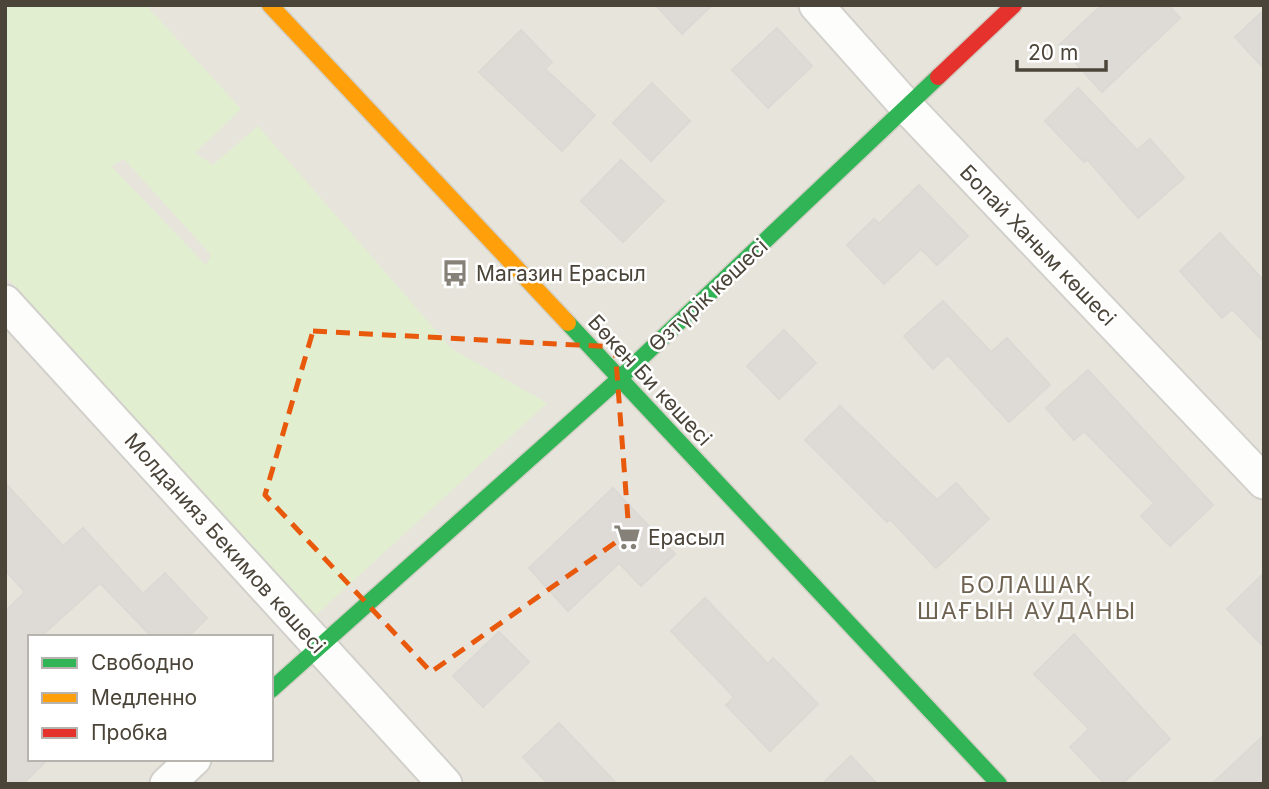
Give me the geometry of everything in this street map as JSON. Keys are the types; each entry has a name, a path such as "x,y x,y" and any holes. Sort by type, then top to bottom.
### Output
{"street":[{"name":"Бөкен Би көшесі","path":"270,5 999,784"},
{"name":"Бопай Ханым көшесі","path":"816,5 906,107 1264,482"},
{"name":"Өзтүрік көшесі","path":"273,688 619,379 1014,5"},
{"name":"Молданияз Бекимов көшесі","path":"5,302 445,784"},
{"path":"167,784 192,761"}],"highlighted area":[{"path":"313,331 615,347 629,533 431,672 265,495"}],"shaded area":[{"path":"5,5 1264,5 1264,784 5,784"}],"green space":[{"path":"5,5 146,5 241,109 195,153 213,165 258,126 452,349 547,403 316,615 5,275","holes":["124,159 211,255 206,265 111,166"]}],"building":[{"path":"656,5 712,5 682,34"},
{"path":"1102,5 1168,5 1180,18 1102,92 1059,45"},
{"path":"1264,10 1264,69 1235,37"},
{"path":"777,28 812,66 768,108 732,70"},
{"path":"521,30 552,62 545,69 595,115 562,151 479,72"},
{"path":"652,83 690,121 651,161 613,123"},
{"path":"1078,88 1137,150 1150,139 1184,178 1138,218 1087,159 1084,162 1045,121"},
{"path":"621,160 664,201 623,242 581,201"},
{"path":"919,185 968,236 937,265 921,249 884,284 847,245 874,219 879,224"},
{"path":"1220,233 1264,281 1264,342 1232,309 1222,318 1180,271"},
{"path":"943,301 991,352 1007,338 1050,385 1009,422 948,355 933,369 904,336"},
{"path":"784,330 816,363 779,399 747,366"},
{"path":"1088,370 1213,505 1170,546 1141,516 1154,503 1084,431 1074,440 1046,408"},
{"path":"840,406 937,500 956,483 989,519 936,568 890,519 887,522 805,440"},
{"path":"5,483 63,546 83,528 143,594 165,573 207,618 190,635 150,635 100,583 42,635 28,635 28,761 46,761 23,784 13,784 5,776 5,612 25,592 5,570"},
{"path":"613,488 675,554 641,586 619,563 568,611 529,568"},
{"path":"1264,573 1264,647 1227,609"},
{"path":"705,598 768,664 773,658 818,704 770,751 726,705 734,697 671,631"},
{"path":"499,632 529,662 483,707 453,676"},
{"path":"1074,634 1170,739 1122,784 1105,784 1070,747 1089,729 1034,674"},
{"path":"559,723 617,784 548,784 523,757"},
{"path":"1264,735 1264,784 1212,784"},
{"path":"851,756 877,784 822,784"}],"traffic: fast":[{"path":"273,688 619,379 938,77"},
{"path":"568,323 999,784"}],"traffic: slow":[{"path":"270,5 568,323"}],"traffic: jam":[{"path":"938,77 1014,5"}],"place":[{"name":"Магазин Ерасыл","path":"455,273"},
{"name":"Ерасыл","path":"627,537"}],"district":[{"name":"БОЛАШАҚ ШАҒЫН АУДАНЫ","path":"1027,598"}]}
